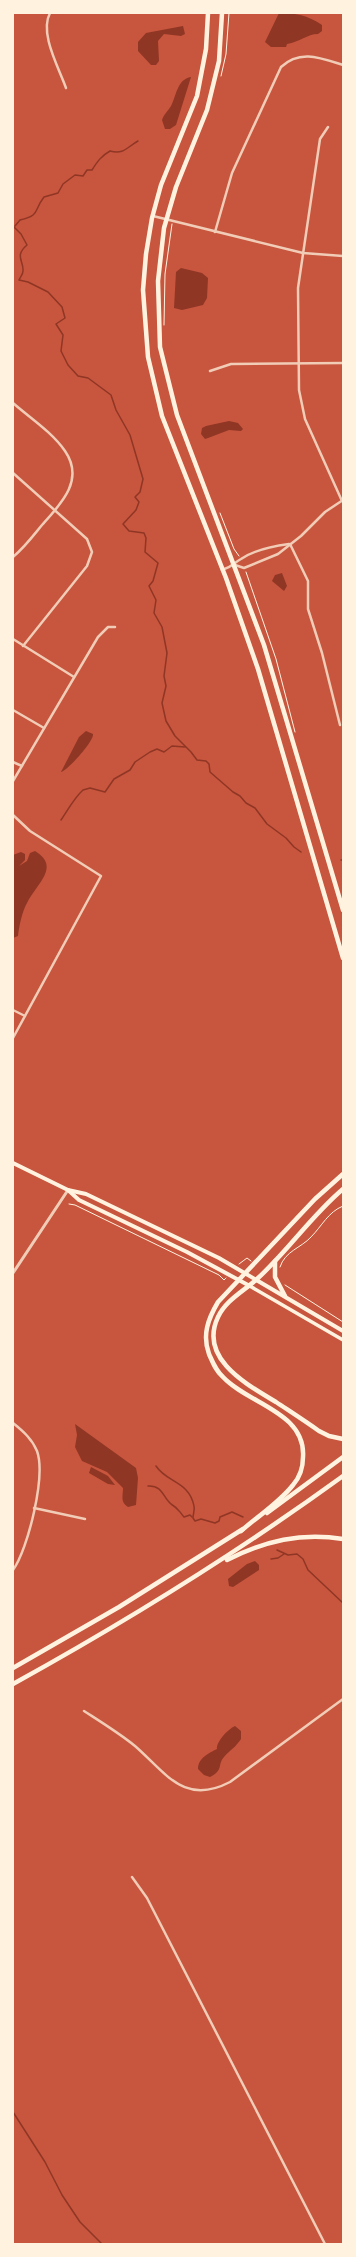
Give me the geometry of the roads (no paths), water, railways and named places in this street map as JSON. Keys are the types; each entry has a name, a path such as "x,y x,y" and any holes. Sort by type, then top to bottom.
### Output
{"highway":[{"path":"208,13 206,49 197,96 164,178 153,216 146,254 143,290 145,335 151,376 172,443 222,570 258,669 343,958"},
{"path":"222,13 219,61 207,110 183,168 166,220 158,266 157,306 164,368 177,415 262,638 282,700 343,910"},
{"path":"240,1531 281,1498 294,1484 303,1466 304,1454 300,1436 290,1422 224,1378 215,1368 207,1350 206,1332 211,1313 218,1302 255,1265 315,1199 343,1174"},
{"path":"343,1190 322,1209 257,1280 248,1285 224,1309 216,1324 215,1342 224,1363 242,1381 319,1431 329,1436 343,1439"},
{"path":"275,1261 275,1277 285,1296"},
{"path":"13,1668 119,1608 240,1531 343,1458"},
{"path":"13,1684 125,1621 206,1571 343,1476"},
{"path":"206,1571 250,1549 277,1540 306,1536 343,1539"}],"main road":[{"path":"13,1163 68,1190 86,1194 114,1206 190,1243 285,1296 343,1331"},
{"path":"68,1190 79,1200 187,1252 240,1280 343,1340"}],"street":[{"path":"50,13 47,21 47,35 66,88"},
{"path":"215,232 232,173 281,67 292,59 308,55 343,65"},
{"path":"235,565 244,568 278,554 301,536 325,512 342,500 302,409 299,364 298,288 320,139 328,127"},
{"path":"153,216 303,253 343,256"},
{"path":"210,371 231,364 343,363"},
{"path":"13,403 58,442 68,456 73,469 71,487 65,500 13,557"},
{"path":"13,473 87,539 91,547 91,558 87,566 23,646"},
{"path":"222,570 235,565 240,559 274,545 290,544"},
{"path":"290,544 308,581 308,609 322,653 340,725"},
{"path":"13,781 74,677 102,633 108,627 115,627"},
{"path":"13,639 74,677"},
{"path":"13,710 44,728"},
{"path":"13,762 22,766"},
{"path":"13,815 30,831 101,876 13,1038"},
{"path":"13,1010 25,1016"},
{"path":"13,1273 68,1190"},
{"path":"13,1423 29,1437 34,1444 39,1460 40,1480 25,1549 13,1570"},
{"path":"34,1508 85,1519"},
{"path":"84,1711 132,1744 164,1774 182,1786 201,1791 214,1790 230,1782 343,1699"},
{"path":"132,1877 145,1894 325,2244"}],"waterway":[{"path":"15,226 20,220 34,214 44,197 58,193 63,184 75,175 83,176 87,170 92,170 100,159 110,151 119,152 125,150 138,141"},
{"path":"13,226 21,234 27,245 20,255 23,274 19,280 28,282 48,292 62,307 65,318 56,324 63,335 61,351 68,365 78,376 88,378 111,395 116,410 130,435 143,479 140,492 135,497 139,502 136,510 123,524 129,531 144,533 146,538 145,552 158,563 153,581 149,586 156,600 154,613 162,627 167,653 164,676 166,686 162,703 166,721 175,736 197,760 206,761 209,764 210,772 233,792 240,796 246,803 255,808 267,824 286,838 301,852"},
{"path":"61,820 74,800 83,790 90,788 105,792 114,779 130,770 135,762 150,752 157,749 164,752 172,746 185,747"},
{"path":"156,1466 161,1472 188,1492 194,1506 193,1518 195,1521 201,1519 215,1523 219,1521 220,1517 232,1512 243,1517"},
{"path":"148,1486 153,1486 160,1490 168,1501 177,1508 184,1517 190,1515 192,1517"},
{"path":"277,1550 288,1555 297,1554 303,1559 308,1570 343,1603"},
{"path":"271,1559 278,1558 284,1554"},
{"path":"13,2112 45,2162 62,2195 80,2222 102,2244"}]}
